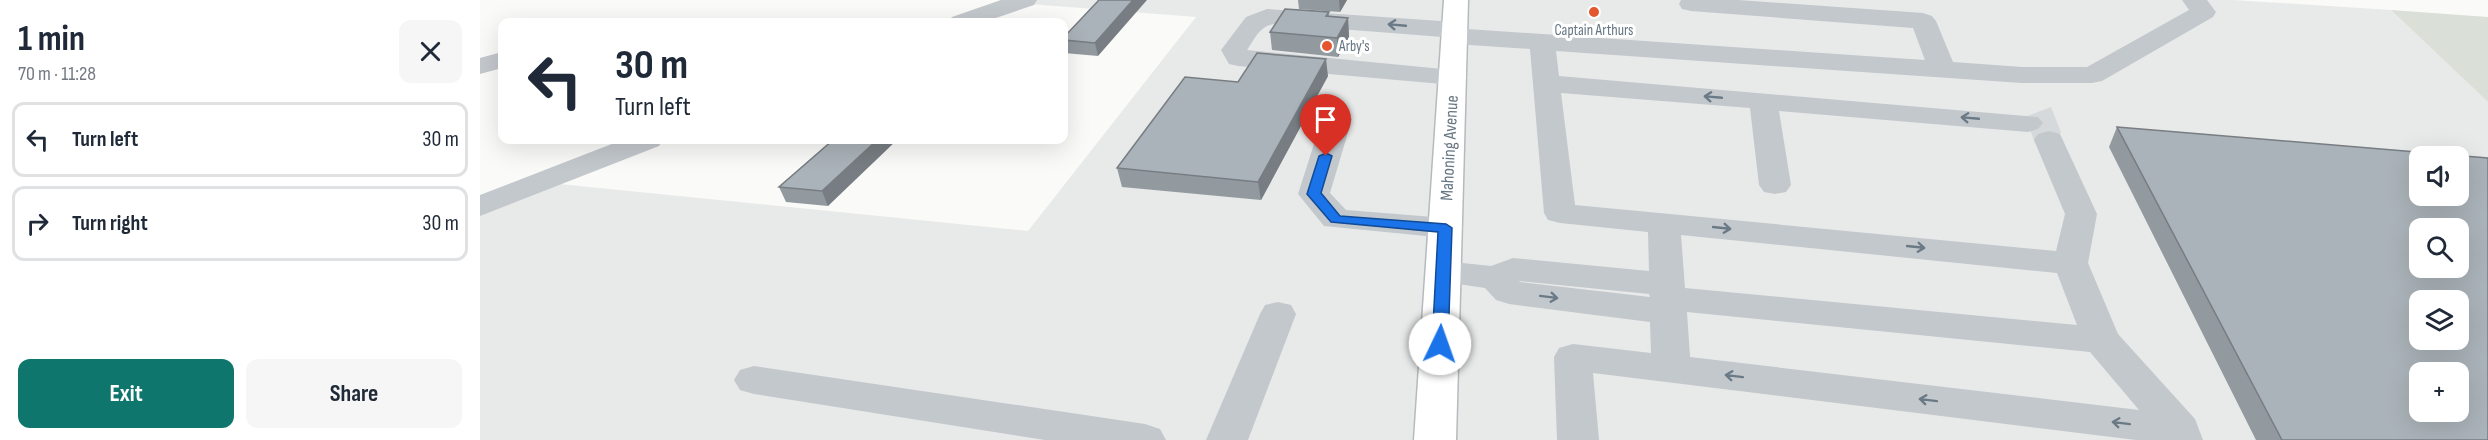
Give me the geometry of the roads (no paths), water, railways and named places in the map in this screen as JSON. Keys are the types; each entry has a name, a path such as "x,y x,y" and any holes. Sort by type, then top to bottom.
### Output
{"main road":[{"name":"Mahoning Avenue","path":"1435,440 1455,22"}],"street":[{"path":"973,18 1025,0"},
{"path":"1453,77 1273,63 1238,58 1234,50 1253,21 1260,17 1275,16 1455,22 1542,42 1711,37 1942,69 2022,75 2092,75 2204,12 2194,0"},
{"path":"1692,1 1923,21 1942,69"},
{"path":"1692,1 1707,16 1711,37"},
{"path":"1542,42 1560,213 2071,263"},
{"path":"480,66 498,61"},
{"path":"2022,75 2038,125 2080,214 2071,263 2101,340 2182,435"},
{"path":"1547,83 2038,125"},
{"path":"1763,101 1775,185"},
{"path":"1337,119 1314,194 1336,219 1446,228"},
{"path":"480,206 638,144"},
{"path":"1664,222 1671,369"},
{"path":"1443,272 1496,278 1509,292 1668,298 2101,340"},
{"path":"1227,440 1278,314"},
{"path":"1578,440 1573,357 2182,435"},
{"path":"754,380 1145,440"}],"tunnel":[{"path":"2038,112 2049,140"}],"place":[{"name":"Captain Arthurs","path":"1594,12"},
{"name":"Arby's","path":"1327,46"}]}
